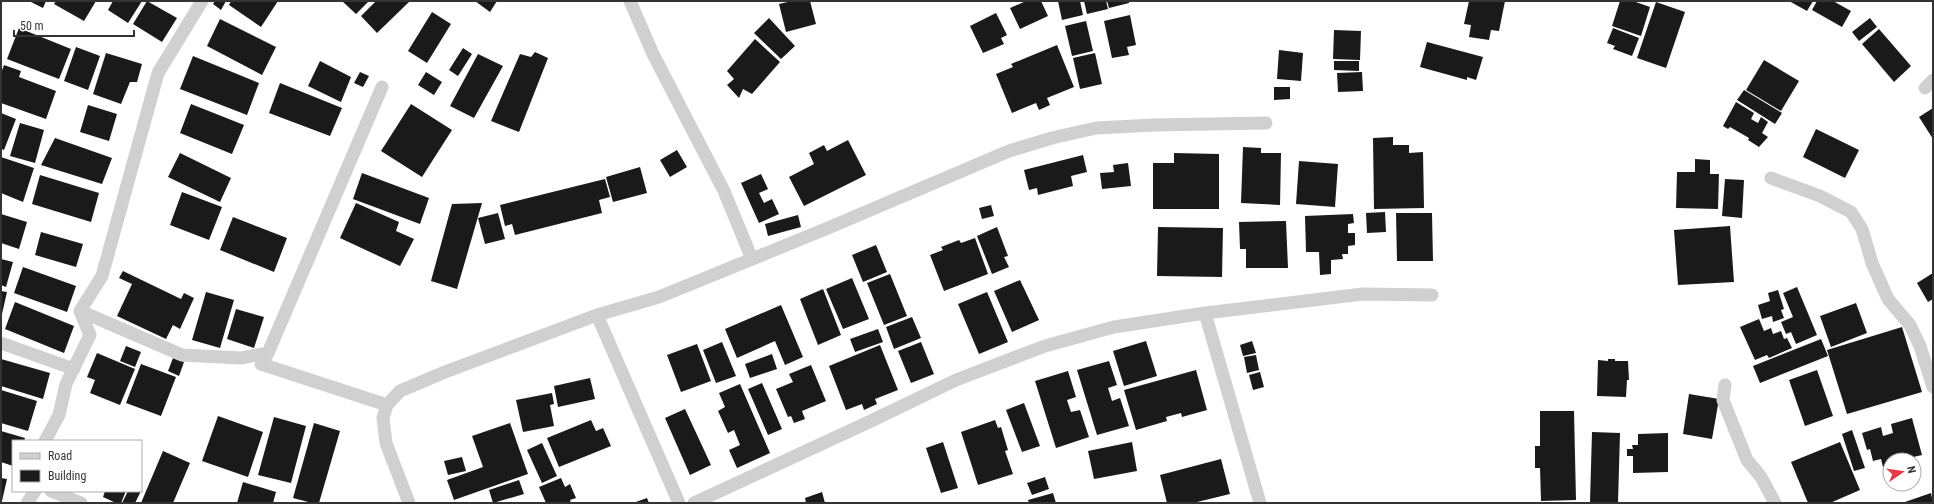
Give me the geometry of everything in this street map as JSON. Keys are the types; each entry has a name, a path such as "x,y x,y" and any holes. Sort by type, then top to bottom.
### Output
{"street":[{"path":"80,311 102,276 158,73 202,1"},
{"path":"630,1 653,54 724,191 752,259"},
{"path":"382,87 268,353 261,364 387,405"},
{"path":"409,503 386,443 383,418 387,405 400,391 445,372 597,316 659,297 1009,151 1052,138 1096,128 1154,125 1266,123"},
{"path":"1771,178 1820,196 1851,212 1862,229 1872,263 1888,299 1910,326 1920,346 1933,387"},
{"path":"694,503 956,380 1045,346 1114,327 1205,313 1363,294 1432,296"},
{"path":"80,311 182,355 241,358 268,353"},
{"path":"46,440 59,414 66,384 90,335 80,311"},
{"path":"1205,313 1260,503"},
{"path":"597,316 680,503"},
{"path":"1,343 74,369"},
{"path":"1725,385 1723,400 1746,460 1761,477 1774,503"},
{"path":"27,503 33,492"},
{"path":"53,492 81,503"}],"building":[{"path":"29,1 46,1 43,8"},
{"path":"56,1 96,1 84,21 54,4"},
{"path":"113,1 142,1 128,23 108,10"},
{"path":"147,1 177,18 162,42 133,24"},
{"path":"215,1 226,1 221,10 213,4"},
{"path":"231,1 278,1 261,27 229,5"},
{"path":"342,1 369,1 356,14"},
{"path":"376,1 410,1 377,33 361,16"},
{"path":"475,1 497,1 490,12"},
{"path":"792,1 810,1 816,24 786,32 779,4"},
{"path":"1026,1 1041,1 1048,16 1020,29 1010,8"},
{"path":"1058,1 1080,1 1083,15 1062,20"},
{"path":"1084,1 1106,1 1108,9 1087,14"},
{"path":"1107,1 1129,1 1129,3 1109,8"},
{"path":"1469,1 1505,1 1499,31 1491,30 1489,40 1469,37 1471,25 1464,24"},
{"path":"1620,1 1633,1 1650,7 1641,36 1612,26"},
{"path":"1789,1 1813,1 1807,11"},
{"path":"1817,1 1833,1 1851,11 1842,27 1812,10"},
{"path":"1656,2 1685,12 1666,68 1637,58"},
{"path":"432,12 451,24 427,63 408,51"},
{"path":"996,13 1007,35 1001,38 1004,44 983,53 970,26"},
{"path":"1130,15 1136,45 1127,47 1129,55 1112,58 1104,21"},
{"path":"769,18 795,46 781,59 754,33"},
{"path":"1870,18 1877,27 1859,41 1852,32"},
{"path":"220,19 276,47 262,75 207,46"},
{"path":"1086,21 1093,51 1072,56 1065,26"},
{"path":"19,28 71,49 59,79 7,59"},
{"path":"1613,28 1639,38 1632,56 1613,49 1615,46 1607,43"},
{"path":"1879,29 1911,66 1894,82 1862,44"},
{"path":"1334,30 1361,31 1360,60 1333,59"},
{"path":"755,39 780,62 752,94 743,89 739,98 727,85 734,79 727,71"},
{"path":"1427,42 1483,57 1476,80 1467,77 1467,80 1420,67"},
{"path":"1057,45 1074,87 1047,98 1050,105 1039,110 1036,103 1012,113 996,74 1013,67 1011,64"},
{"path":"76,47 100,56 88,90 64,81"},
{"path":"463,48 472,54 458,76 449,70"},
{"path":"1279,50 1303,53 1301,81 1277,79"},
{"path":"535,52 548,58 519,132 491,121 520,54 531,57"},
{"path":"106,53 142,64 137,82 130,82 121,104 93,94"},
{"path":"1095,53 1102,84 1080,89 1073,58"},
{"path":"478,54 503,66 474,118 450,106"},
{"path":"193,56 259,83 247,115 180,89"},
{"path":"1764,60 1799,81 1781,111 1746,90"},
{"path":"320,61 351,77 341,102 308,86"},
{"path":"1334,61 1359,61 1359,71 1334,70"},
{"path":"4,65 21,71 19,77 56,91 46,119 1,103 1,73"},
{"path":"360,72 369,76 363,87 354,83"},
{"path":"426,72 442,82 434,95 418,85"},
{"path":"1362,72 1363,91 1338,92 1337,73"},
{"path":"280,83 342,108 330,136 269,113"},
{"path":"1274,87 1290,87 1290,99 1274,100"},
{"path":"1744,90 1782,113 1775,124 1737,100"},
{"path":"1736,102 1754,113 1751,119 1758,123 1761,117 1768,122 1762,133 1768,137 1759,147 1748,140 1749,138 1730,127 1728,129 1723,126"},
{"path":"191,104 244,125 232,154 180,133"},
{"path":"411,104 452,130 422,177 381,151"},
{"path":"88,105 117,114 109,141 80,132"},
{"path":"1933,108 1933,139 1919,117"},
{"path":"1,113 16,119 4,150 1,149"},
{"path":"20,123 44,130 35,163 10,156"},
{"path":"1816,129 1859,150 1845,178 1803,157"},
{"path":"1393,137 1393,145 1409,145 1409,153 1423,152 1424,208 1374,209 1373,138"},
{"path":"55,138 112,158 102,184 41,165"},
{"path":"848,140 866,175 804,206 789,177 814,164 809,153 824,145 827,151"},
{"path":"1243,147 1261,148 1261,153 1281,153 1280,205 1241,203"},
{"path":"677,150 687,167 670,177 660,160"},
{"path":"180,153 231,178 220,202 168,177"},
{"path":"1174,153 1219,154 1219,209 1153,209 1153,163 1174,163"},
{"path":"1083,155 1087,172 1071,176 1073,186 1038,195 1037,188 1029,190 1024,170"},
{"path":"1,157 34,168 23,202 1,193"},
{"path":"1695,159 1710,160 1710,174 1719,174 1718,209 1676,208 1677,172 1695,172"},
{"path":"1299,161 1338,164 1335,207 1296,204"},
{"path":"1128,163 1131,186 1102,189 1100,173 1114,172 1113,165"},
{"path":"640,167 647,193 613,202 606,177"},
{"path":"362,173 429,198 420,224 353,199"},
{"path":"761,174 768,189 759,193 764,203 772,199 779,214 759,223 741,183"},
{"path":"40,175 99,193 91,222 32,204"},
{"path":"605,179 610,197 599,200 602,213 515,235 512,224 505,226 500,205"},
{"path":"1725,179 1744,180 1742,218 1722,216"},
{"path":"182,192 222,207 209,240 170,225"},
{"path":"356,203 399,222 396,231 414,239 400,266 340,238"},
{"path":"482,203 457,289 431,281 452,204"},
{"path":"991,205 994,216 982,219 979,208"},
{"path":"1385,212 1386,232 1367,233 1366,213"},
{"path":"498,213 505,239 485,244 478,218"},
{"path":"1396,213 1432,213 1433,261 1397,261"},
{"path":"1,214 27,222 19,249 1,243"},
{"path":"1353,214 1354,223 1348,224 1348,233 1355,233 1355,245 1348,246 1348,254 1342,254 1343,259 1331,260 1331,274 1320,275 1319,252 1306,252 1305,216"},
{"path":"798,215 801,227 768,236 765,224"},
{"path":"233,217 287,238 274,272 220,250"},
{"path":"1286,221 1288,268 1246,268 1246,249 1240,249 1239,222"},
{"path":"1730,226 1734,282 1678,285 1674,230"},
{"path":"997,227 1008,256 1004,257 1009,267 992,274 977,236"},
{"path":"1158,227 1223,228 1222,277 1157,276"},
{"path":"41,232 83,244 76,267 35,255"},
{"path":"975,238 988,274 944,291 930,255 943,250 941,247 959,240 961,243"},
{"path":"876,245 887,272 863,282 852,255"},
{"path":"1,259 13,262 6,287 1,285"},
{"path":"23,267 76,286 67,312 14,293"},
{"path":"123,271 181,299 184,293 194,298 180,329 173,325 166,339 117,316 132,284 119,278"},
{"path":"1933,273 1933,299 1928,302 1917,283"},
{"path":"890,274 907,316 884,325 867,283"},
{"path":"852,278 869,319 843,329 826,289"},
{"path":"1020,280 1039,320 1012,332 994,291"},
{"path":"1797,287 1817,335 1796,344 1791,332 1786,334 1781,322 1793,317 1783,293"},
{"path":"823,289 841,335 818,345 800,299"},
{"path":"1778,290 1784,309 1781,310 1784,318 1773,322 1772,316 1762,319 1758,305 1770,301 1768,293"},
{"path":"1,291 7,292 2,314 1,314"},
{"path":"206,292 234,300 220,348 192,340"},
{"path":"987,292 1008,342 979,354 958,304"},
{"path":"15,302 74,326 64,353 5,329"},
{"path":"1856,303 1867,333 1831,347 1820,316"},
{"path":"781,305 803,357 785,365 775,341 737,358 725,329"},
{"path":"236,309 264,317 254,348 227,339"},
{"path":"912,317 921,338 894,349 886,327"},
{"path":"1759,319 1764,331 1771,328 1773,334 1781,331 1784,339 1787,338 1792,348 1769,358 1767,355 1755,360 1740,327"},
{"path":"1902,327 1922,392 1847,414 1827,350"},
{"path":"878,329 883,342 855,352 850,339"},
{"path":"1821,339 1828,356 1760,383 1753,366"},
{"path":"1146,341 1157,376 1124,386 1113,351"},
{"path":"1252,341 1256,353 1243,356 1240,345"},
{"path":"722,342 736,376 716,383 703,350"},
{"path":"921,342 934,374 911,383 898,351"},
{"path":"697,344 711,381 681,392 667,355"},
{"path":"880,345 898,390 875,399 877,404 864,410 862,404 846,410 829,366"},
{"path":"126,346 141,352 135,367 120,361"},
{"path":"97,353 135,369 120,405 90,393 95,380 87,377"},
{"path":"772,354 777,369 750,378 745,364"},
{"path":"1256,355 1259,370 1247,373 1244,357"},
{"path":"173,358 184,362 179,376 168,371"},
{"path":"1,359 50,373 43,399 1,386"},
{"path":"1608,359 1615,359 1615,361 1628,361 1629,380 1627,380 1626,397 1597,396 1598,360 1608,361"},
{"path":"1109,361 1117,385 1108,388 1112,401 1120,398 1129,426 1097,435 1077,370"},
{"path":"141,364 176,377 161,416 126,403"},
{"path":"811,365 826,401 802,411 805,419 794,423 791,416 788,417 776,389 793,382 789,374"},
{"path":"1196,370 1207,410 1182,417 1181,413 1166,417 1167,421 1136,430 1124,390"},
{"path":"1817,370 1833,416 1805,426 1789,380"},
{"path":"1068,371 1076,397 1067,400 1071,412 1080,410 1089,437 1056,448 1035,381"},
{"path":"1260,372 1264,387 1253,390 1249,375"},
{"path":"590,378 595,399 558,407 554,386"},
{"path":"762,383 782,429 768,435 748,389"},
{"path":"740,384 770,453 737,468 729,450 740,445 734,430 728,433 718,411 725,407 719,393"},
{"path":"1,390 37,401 28,431 1,423"},
{"path":"552,393 554,404 550,405 554,426 523,432 516,400"},
{"path":"1689,394 1719,399 1712,439 1683,434"},
{"path":"1024,403 1040,446 1022,452 1006,410"},
{"path":"685,409 711,465 690,475 665,418"},
{"path":"1540,411 1574,411 1576,500 1541,501 1540,468 1535,468 1535,446 1540,446"},
{"path":"218,416 263,432 248,477 202,461"},
{"path":"274,417 306,426 291,483 258,475"},
{"path":"1912,418 1921,452 1882,452 1882,463 1881,459 1873,461 1870,449 1867,450 1862,433 1881,427 1883,436 1893,433 1891,424"},
{"path":"591,420 596,431 603,428 611,446 559,467 547,438"},
{"path":"995,420 998,428 1001,427 1008,450 1005,451 1013,474 978,485 961,432"},
{"path":"314,423 340,431 319,503 312,503 293,498"},
{"path":"510,423 528,474 454,500 447,480 483,467 472,436"},
{"path":"1852,430 1865,468 1854,471 1842,434"},
{"path":"1,431 25,438 24,440 12,440 12,466 1,462"},
{"path":"1592,432 1620,433 1618,503 1590,502"},
{"path":"1668,433 1668,472 1633,473 1633,456 1627,456 1627,449 1633,449 1632,445 1638,445 1638,434"},
{"path":"943,442 958,488 941,493 926,448"},
{"path":"1132,442 1137,471 1094,479 1088,451"},
{"path":"1840,442 1860,490 1830,503 1808,503 1791,462"},
{"path":"542,443 557,476 542,483 527,450"},
{"path":"163,451 190,463 173,503 141,503"},
{"path":"462,457 466,471 448,475 444,461"},
{"path":"1221,459 1230,494 1193,503 1167,503 1160,475"},
{"path":"1045,477 1049,489 1032,495 1027,483"},
{"path":"1,478 7,479 2,501 1,501"},
{"path":"561,478 565,487 570,484 576,498 570,500 571,503 546,503 539,487"},
{"path":"519,480 524,494 493,503 489,490"},
{"path":"243,482 276,492 273,503 237,503"},
{"path":"105,492 126,492 121,503 116,503 103,497"},
{"path":"128,492 140,492 135,503 122,503"},
{"path":"822,492 825,503 806,503 805,498"},
{"path":"1053,493 1056,503 1029,503 1028,500"},
{"path":"1931,493 1933,503 1902,503"},
{"path":"647,498 649,503 633,503"}]}
